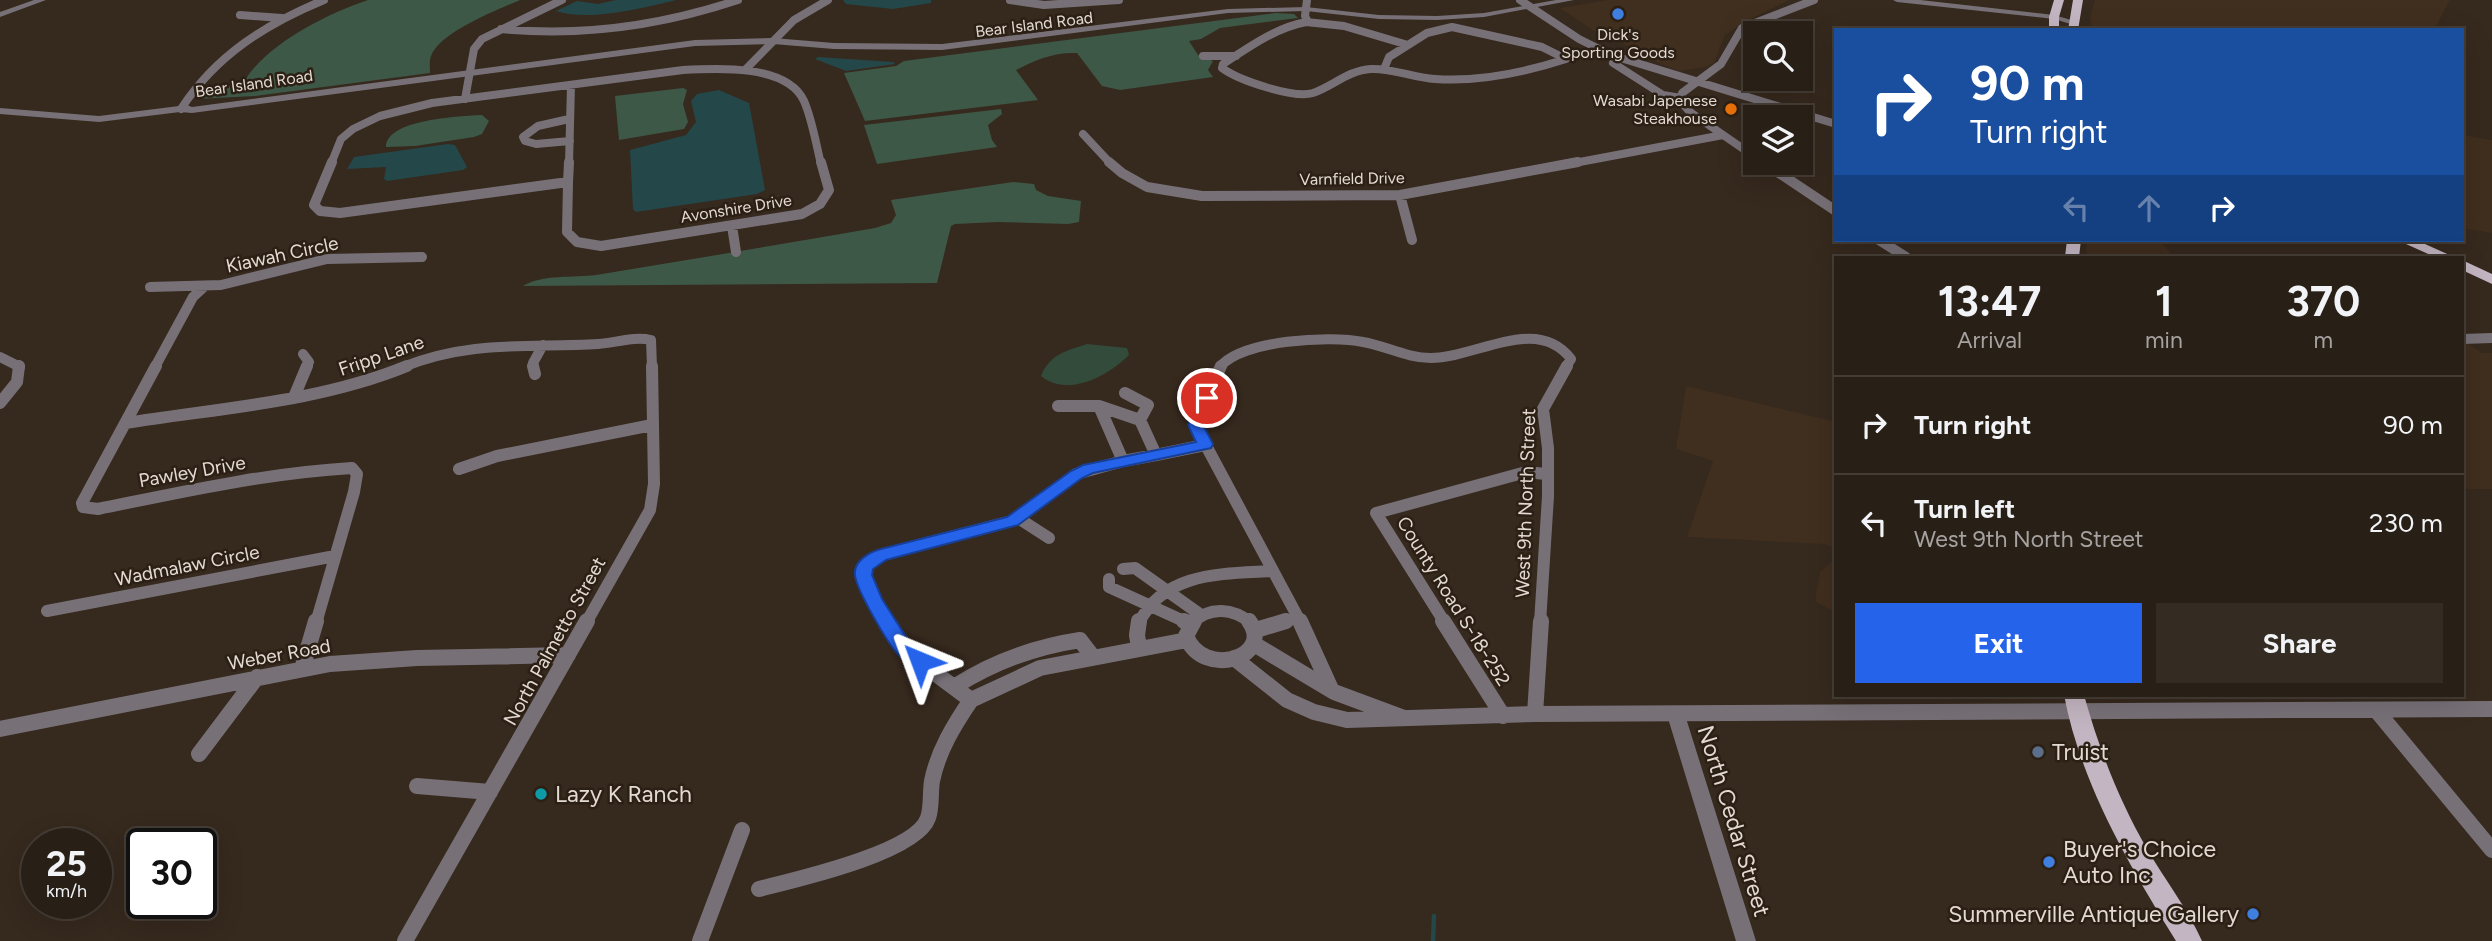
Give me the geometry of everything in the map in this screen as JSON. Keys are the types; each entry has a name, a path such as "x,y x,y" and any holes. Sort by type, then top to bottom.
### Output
{"main road":[{"path":"2054,23 2059,0"},
{"path":"2073,26 2078,0"},
{"path":"2409,242 2444,256"},
{"path":"2464,265 2492,280"},
{"path":"2076,704 2109,798 2129,839 2190,941"}],"street":[{"path":"0,15 42,0"},
{"path":"181,109 191,92 240,45 284,18 324,0"},
{"path":"465,99 474,49 482,39 562,0"},
{"path":"501,29 543,34 609,28 687,16 738,0"},
{"path":"745,71 794,20 828,0"},
{"path":"1010,0 1066,5 1119,0"},
{"path":"1525,3 1542,0"},
{"path":"1525,3 1570,0"},
{"path":"1792,9 1804,0"},
{"path":"1681,97 1685,89 1721,64 1742,28 1808,5 1814,0"},
{"path":"1897,0 2073,26"},
{"path":"1525,3 1597,49 1695,82 1834,123"},
{"name":"Bear Island Road","path":"0,106 70,119 109,117 192,110 705,43 773,41 874,50 968,48 1237,11 1307,5 1396,18 1449,15 1525,3"},
{"path":"1307,5 1305,16 1308,22"},
{"path":"240,15 284,18"},
{"path":"1449,15 1457,28"},
{"path":"1384,69 1389,57 1408,44 1432,31 1457,28 1542,47 1566,59 1442,80 1384,69 1353,72 1313,93 1295,94 1229,75 1222,70 1222,66 1289,27 1308,22 1340,26 1408,44"},
{"path":"1203,56 1236,56"},
{"path":"1613,63 1662,95 1681,97"},
{"name":"Avonshire Drive","path":"569,182 340,213 320,211 314,205 341,139 353,129 406,108 465,99 683,70 745,71 788,83 801,95 830,190 825,200 813,210 796,216 601,246 580,244 570,238 567,232 569,182 570,141 569,119 571,85"},
{"path":"1681,97 1690,112 1743,149"},
{"name":"Bear Island Road","path":"0,111 34,113"},
{"path":"569,119 538,125 523,137 524,141 536,144 570,141"},
{"name":"Varnfield Drive","path":"1083,134 1121,175 1141,186 1170,193 1202,196 1401,195 1723,135"},
{"path":"1782,175 1834,210"},
{"path":"1401,195 1412,240"},
{"path":"733,226 736,252"},
{"path":"1882,242 1904,256"},
{"name":"Kiawah Circle","path":"150,288 205,286 248,280 327,259 422,257"},
{"name":"Pawley Drive","path":"205,286 193,297 127,423 83,497 83,507 98,509 208,486 346,466 356,470 356,479 302,669"},
{"name":"West 9th North Street","path":"1331,688 1298,617 1195,425 1220,367 1236,353 1338,337 1364,341 1414,356 1436,358 1519,339 1542,340 1558,343 1571,359 1544,409 1548,448 1548,496 1535,714"},
{"path":"2464,339 2492,338"},
{"name":"Fripp Lane","path":"127,423 351,386 455,350 478,346 601,344 648,339"},
{"name":"North Palmetto Street","path":"405,941 650,510 654,484 653,343 648,339"},
{"path":"535,374 533,363 542,345"},
{"path":"294,397 309,362 303,354"},
{"path":"0,357 10,359 20,366 17,383 0,403"},
{"path":"1125,393 1148,405 1140,420"},
{"path":"1059,406 1098,406 1140,420 1156,454"},
{"path":"1098,406 1123,461"},
{"path":"459,469 497,456 652,425"},
{"path":"971,700 904,648 874,600 863,575 865,567 881,555 1018,518 1076,474 1205,444"},
{"name":"County Road S-18-252","path":"1503,716 1376,513 1526,472 1546,474"},
{"path":"1018,518 1049,538"},
{"name":"Wadmalaw Circle","path":"47,611 335,555"},
{"path":"1123,569 1135,568 1168,590 1196,620"},
{"path":"1139,648 1136,630 1148,606 1168,590 1201,577 1273,571"},
{"path":"1109,579 1109,587 1148,606 1196,620 1222,610 1234,611 1251,621 1255,637 1288,666 1360,704 1404,718"},
{"path":"1187,640 1195,652 1204,657 1215,660 1234,658 1248,652 1255,637 1298,617"},
{"path":"1187,640 1196,620"},
{"path":"954,687 1000,661 1043,646 1080,640 1094,657"},
{"path":"759,889 825,872 904,842 920,832 931,807 931,789 940,751 971,700 1041,668 1187,640"},
{"name":"Weber Road","path":"0,729 257,677 364,660 568,654"},
{"path":"1234,658 1287,700 1314,712 1356,720 1535,714 1830,712 2076,704 2376,710 2492,709"},
{"path":"199,754 257,677"},
{"path":"1356,720 1360,704"},
{"path":"2376,710 2492,850"},
{"name":"North Cedar Street","path":"1676,715 1745,941"},
{"path":"417,786 490,792"},
{"path":"700,941 743,830"}],"shaded area":[{"path":"1608,0 1789,0 1743,21 1725,35 1714,63 1679,71 1646,58 1647,54 1594,31 1560,8"},
{"path":"2095,0 2450,0 2435,28 2092,28 2090,17"},
{"path":"2464,135 2492,140 2492,233 2464,228"},
{"path":"2086,242 2160,242 2170,252 2168,256 2087,256"},
{"path":"2464,340 2482,353 2492,353 2492,489 2464,489"},
{"path":"1686,386 1834,422 1834,548 1824,544 1687,537 1713,461 1676,449"},
{"path":"1834,560 1834,612 1815,601 1820,572"}],"green space":[{"path":"368,0 520,0 470,23 445,39 431,56 430,73 255,96 196,99 202,89 241,85 265,57 292,36 338,11"},
{"path":"1275,13 1294,14 1298,18 1220,28 1201,39 1189,41 1198,55 1213,61 1208,70 1213,77 1120,90 1102,86 1077,53 1060,54 1016,70 1038,100 865,121 844,73 896,66 904,61"},
{"path":"683,88 687,90 683,104 688,122 684,129 619,140 615,96"},
{"path":"1001,109 1002,114 988,125 997,147 877,164 864,125"},
{"path":"482,115 489,121 482,134 474,137 415,146 386,147 389,138 398,130 411,125 443,118"},
{"path":"1013,182 1034,184 1036,190 1048,196 1081,201 1079,222 955,224 951,226 937,283 523,286 549,278 596,275 875,228 891,223 896,215 891,200"},
{"path":"1087,344 1127,348 1129,355 1099,377 1075,385 1063,385 1041,376 1054,358"}],"water":[{"path":"616,0 676,0 599,14 568,14 556,11 577,1 598,4"},
{"path":"843,0 931,0 931,3 893,9 846,4"},
{"path":"818,57 895,64 846,71 815,59"},
{"path":"719,90 749,103 765,190 757,194 636,212 633,209 630,150 686,135 696,122 691,101 697,94"},
{"path":"455,145 467,167 463,170 387,181 384,179 386,167 347,169 354,157"}],"waterway":[{"path":"1433,941 1434,916"}],"place":[{"name":"Dick's Sporting Goods","path":"1618,14"},
{"name":"Wasabi Japenese Steakhouse","path":"1731,109"},
{"name":"Truist","path":"2038,752"},
{"name":"Lazy K Ranch","path":"541,794"},
{"name":"Buyer's Choice Auto Inc","path":"2049,862"},
{"name":"Summerville Antique Gallery","path":"2253,914"}],"route":[{"path":"920,661 904,648 874,600 863,575 865,567 881,555 1012,521 1076,474 1088,469 1205,444 1195,425 1207,398"}]}
